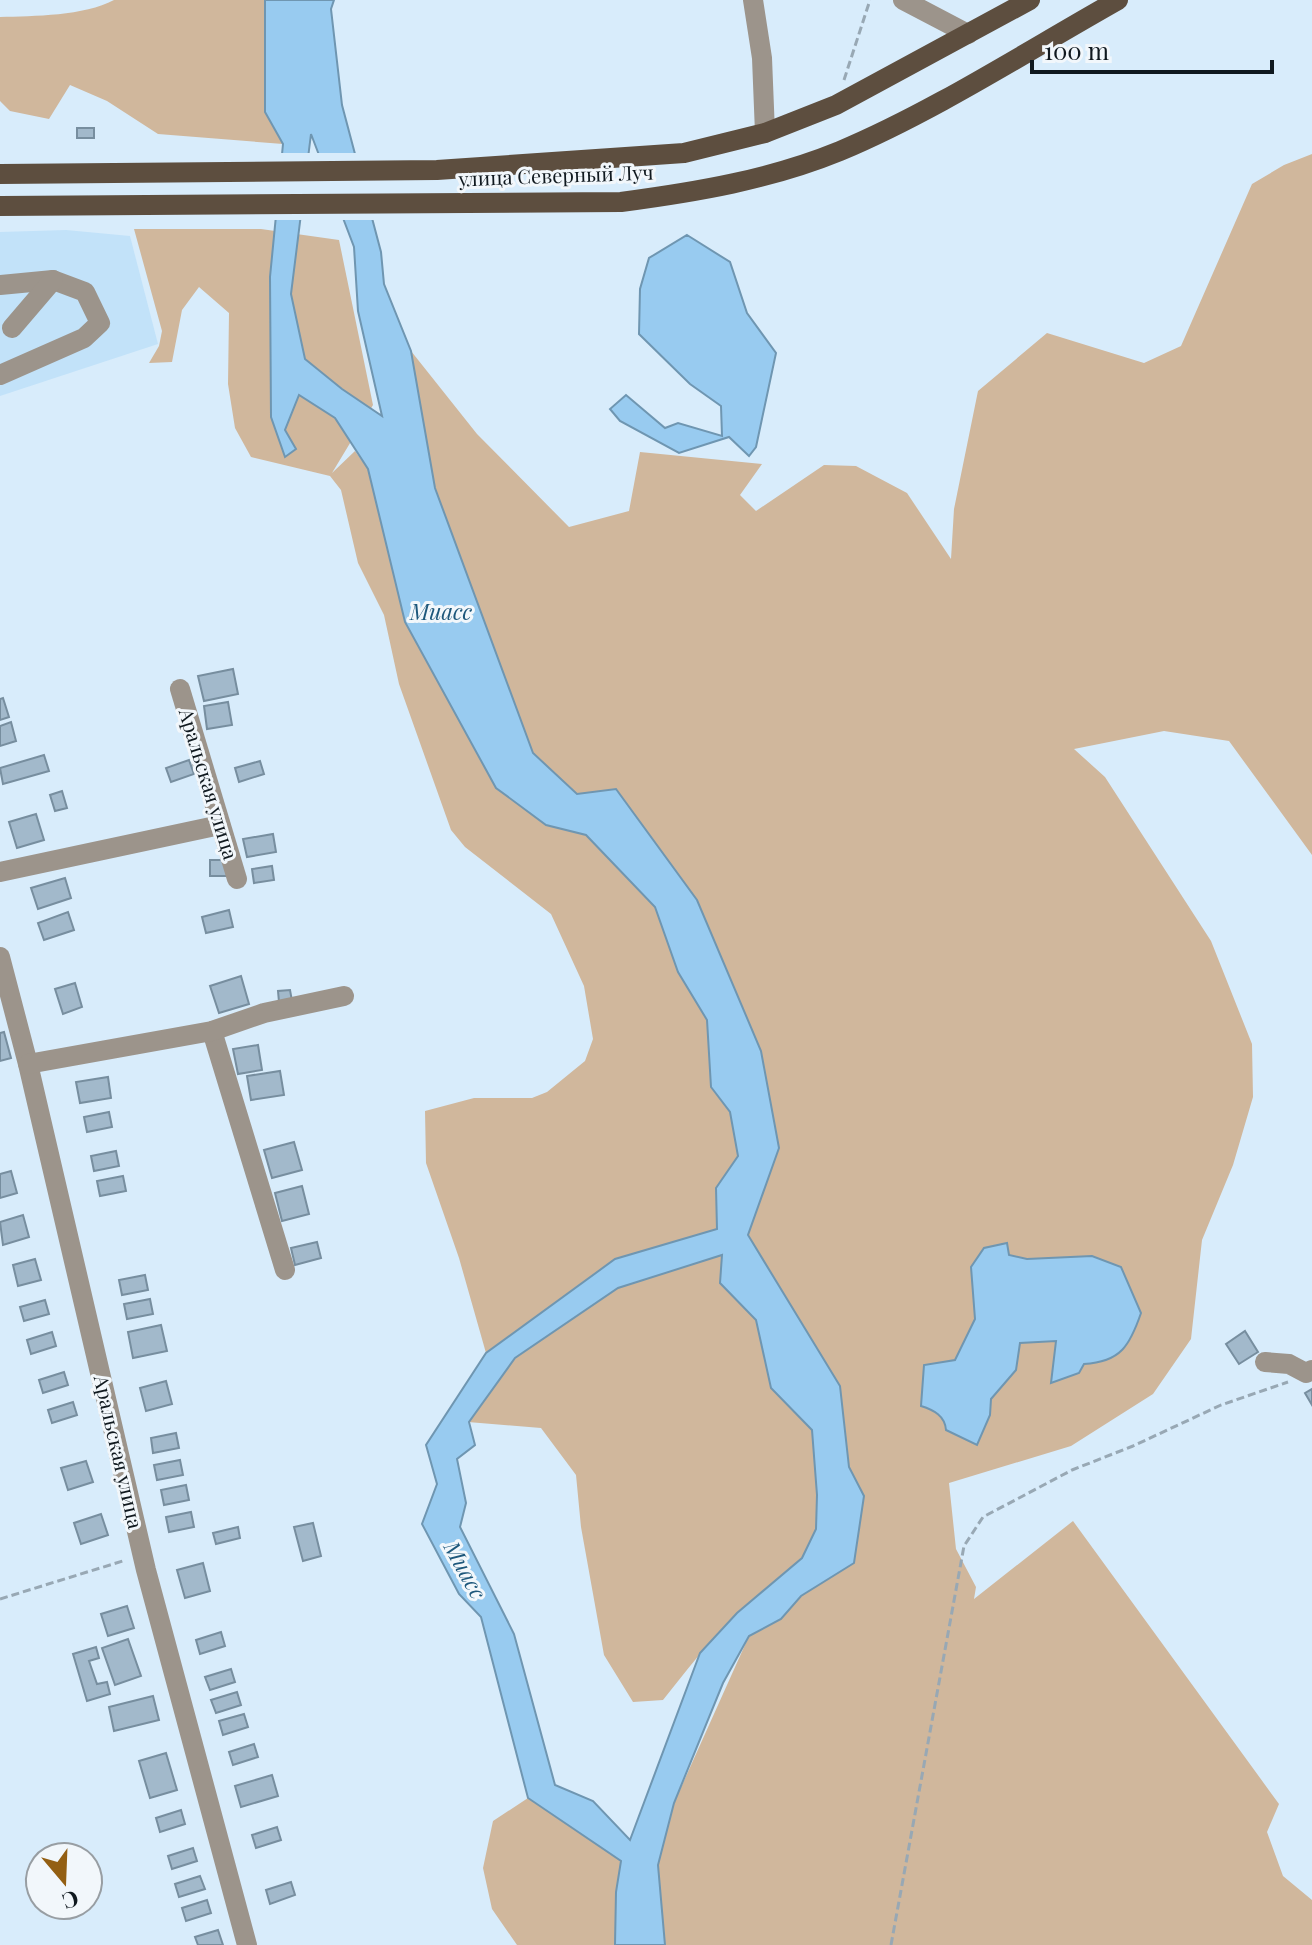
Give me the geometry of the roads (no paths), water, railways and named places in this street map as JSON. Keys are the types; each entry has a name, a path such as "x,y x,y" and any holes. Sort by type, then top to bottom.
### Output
{"main road":[{"name":"улица Северный Луч","path":"0,174 437,170 684,153 765,133 836,105 1030,0"},
{"name":"улица Северный Луч","path":"0,206 621,202 697,192 765,176 839,151 912,116 1118,0"}],"street":[{"path":"903,0 968,34"},
{"path":"757,1 765,133"},
{"path":"12,328 53,280"},
{"path":"0,285 53,280 85,292 100,323 84,338 0,375"},
{"name":"Аральская улица","path":"180,689 237,879"},
{"path":"0,872 220,825"},
{"name":"Аральская улица","path":"0,957 28,1064 142,1555 247,1945"},
{"path":"28,1064 212,1031 264,1013 344,996"},
{"path":"212,1031 285,1270"},
{"path":"1265,1362 1289,1364 1309,1372"}],"water":[{"name":"Миасс","path":"265,0 334,0 331,9 342,105 381,252 384,284 411,351 435,488 533,753 577,794 616,789 697,900 761,1051 779,1148 748,1235 840,1386 849,1467 864,1496 854,1563 801,1596 781,1619 749,1636 723,1683 674,1803 658,1865 665,1945 615,1945 616,1892 621,1861 528,1798 481,1617 459,1594 422,1524 437,1484 426,1445 486,1353 615,1259 717,1229 716,1188 738,1156 730,1112 711,1087 707,1020 678,972 655,907 586,835 546,825 496,788 405,622 368,469 335,418 299,395 285,430 296,449 285,457 271,417 270,277 283,144 265,112","holes":["311,134 354,247 358,311 382,416 305,359 291,294","722,1255 720,1283 756,1320 771,1388 812,1430 816,1529 802,1558 737,1613 700,1653 630,1840 593,1801 555,1785 514,1634 460,1527 466,1503 457,1459 475,1445 469,1422 515,1358 618,1288"]},
{"path":"687,235 730,262 747,313 776,353 756,447 749,456 729,437 679,453 620,421 610,409 626,395 665,428 678,423 722,436 721,406 690,384 639,334 640,289 649,258"},
{"path":"1007,1243 1009,1255 1027,1259 1092,1256 1121,1267 1141,1313 1133,1334 1122,1350 1107,1360 1084,1364 1079,1373 1051,1383 1056,1341 1020,1343 1016,1370 991,1399 990,1415 977,1445 946,1430 938,1414 921,1406 924,1365 955,1360 975,1319 971,1267 984,1248"}]}
